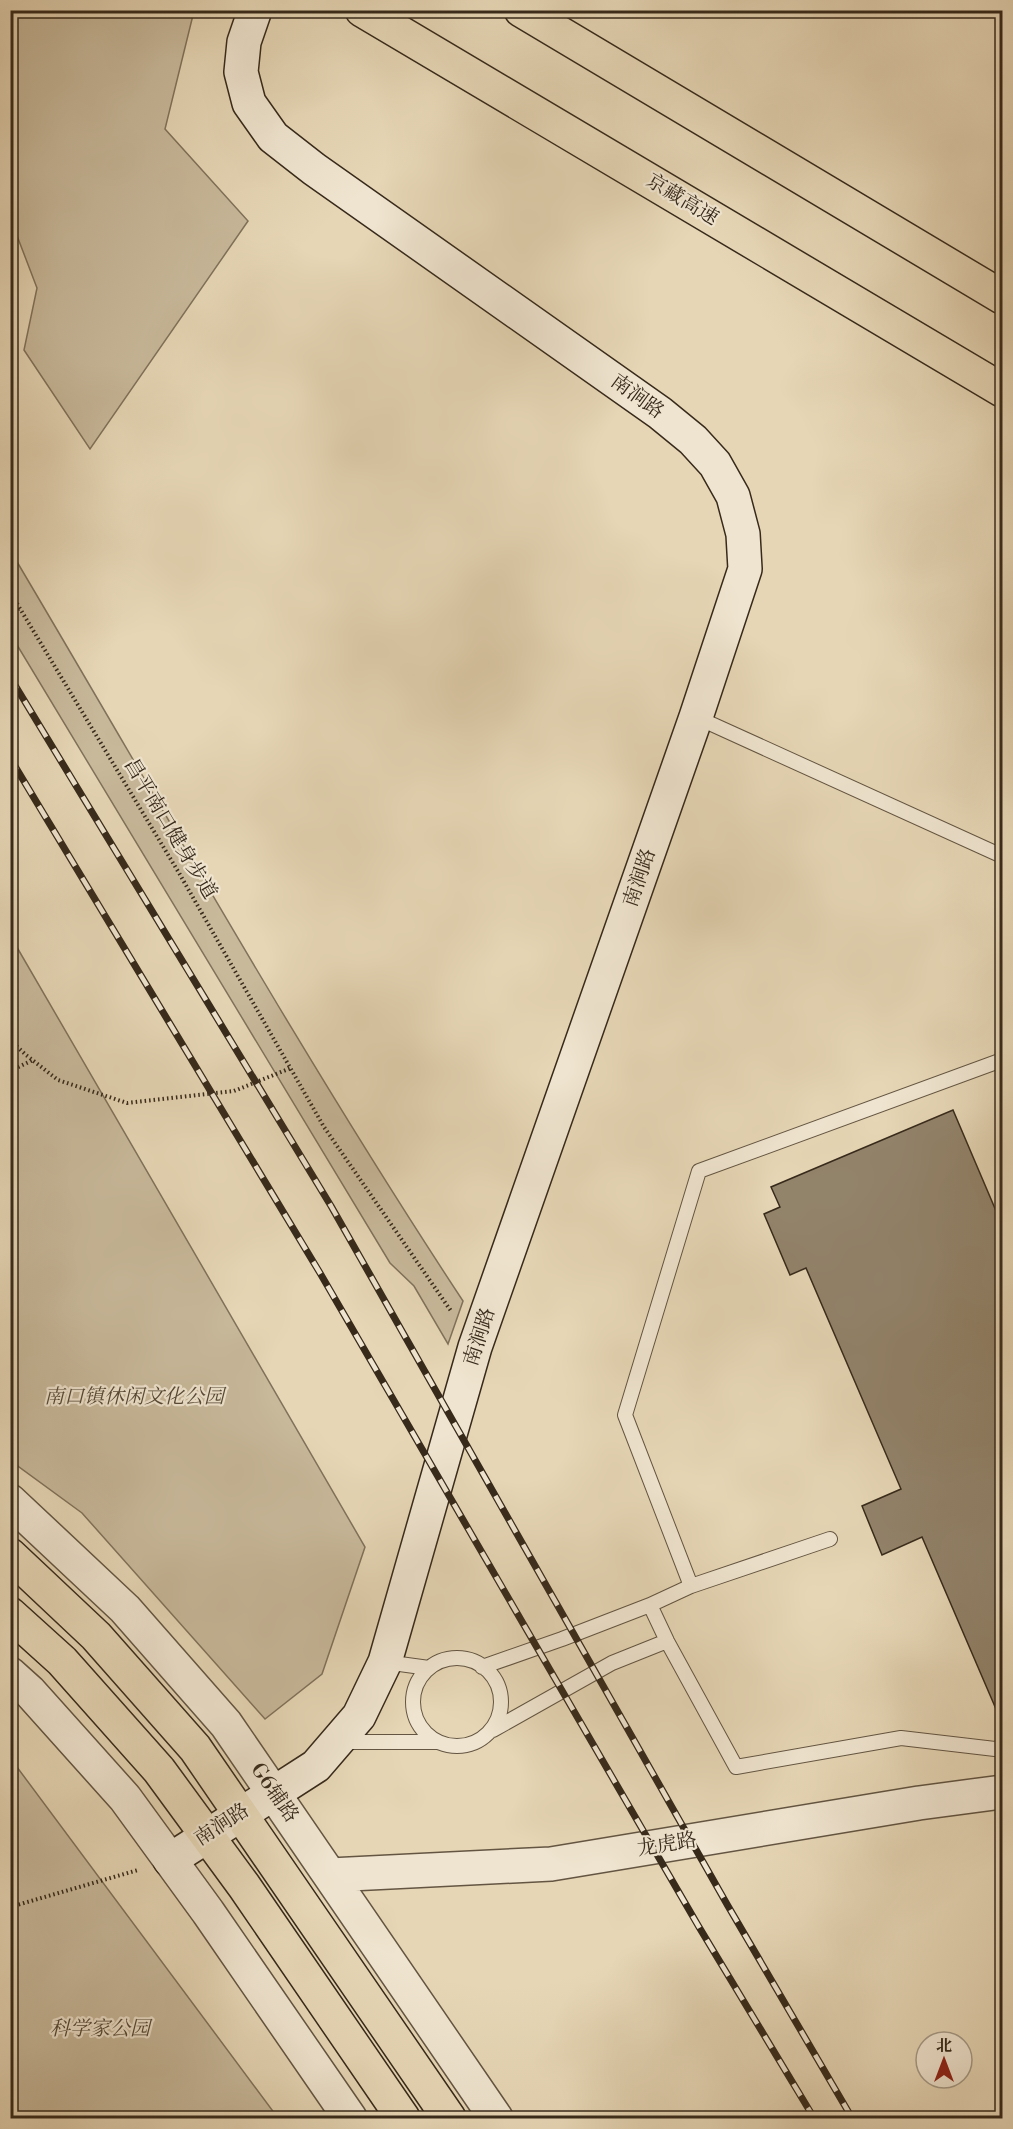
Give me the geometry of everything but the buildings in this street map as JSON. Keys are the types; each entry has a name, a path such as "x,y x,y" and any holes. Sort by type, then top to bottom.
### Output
{"main road":[{"name":"南涧路","path":"170,1860 316,1766 359,1716 385,1662 475,1347 746,569 742,534 733,496 715,464 693,440 660,413 314,170 273,137 249,103 241,72 243,42 255,10"},
{"name":"京藏高速","path":"362,10 1002,390"},
{"path":"521,10 1002,297"},
{"name":"G6辅路","path":"10,1501 125,1609 226,1724 496,2118"},
{"name":"G6辅路","path":"10,1555 96,1636 195,1748 449,2118"},
{"path":"10,1614 62,1661 159,1770 244,1886 403,2118"},
{"path":"10,1674 30,1692 125,1798 208,1912 350,2118"},
{"name":"龙虎路","path":"330,1875 551,1864 919,1803 1002,1792"}],"lane":[{"path":"696,717 1002,856"},
{"path":"691,1586 625,1415 699,1171 1002,1060"},
{"path":"482,1667 650,1605 691,1586 830,1539"},
{"path":"650,1605 667,1641 736,1767 901,1738 995,1749 1002,1747"},
{"path":"336,1742 437,1742 451,1746 466,1746 612,1664 667,1641"},
{"path":"437,1742 425,1733 417,1721 413,1706 414,1692 420,1679 429,1668 442,1661 470,1660 493,1677 499,1689 501,1704 498,1718 491,1731"},
{"path":"385,1662 429,1668"}],"path":[{"name":"昌平南口健身步道","path":"10,592 179,873 324,1127 475,1347"},
{"path":"10,614 20,608"},
{"path":"10,1040 58,1080 127,1103 234,1091 291,1068"},
{"path":"10,1071 33,1060"},
{"path":"10,1907 170,1860"}],"green space":[{"path":"11,10 194,11 165,129 248,221 90,449 24,350 37,288 11,220"},
{"path":"10,550 288,1022 403,1209 463,1301 448,1344 414,1286 390,1263 11,635"},
{"name":"南口镇休闲文化公园","path":"11,937 365,1547 322,1674 265,1719 82,1513 11,1461"},
{"name":"科学家公园","path":"11,1759 278,2118 11,2118"}],"railway":[{"path":"10,677 331,1206 728,1906 852,2118"},
{"path":"10,758 320,1273 699,1927 814,2118"}]}
